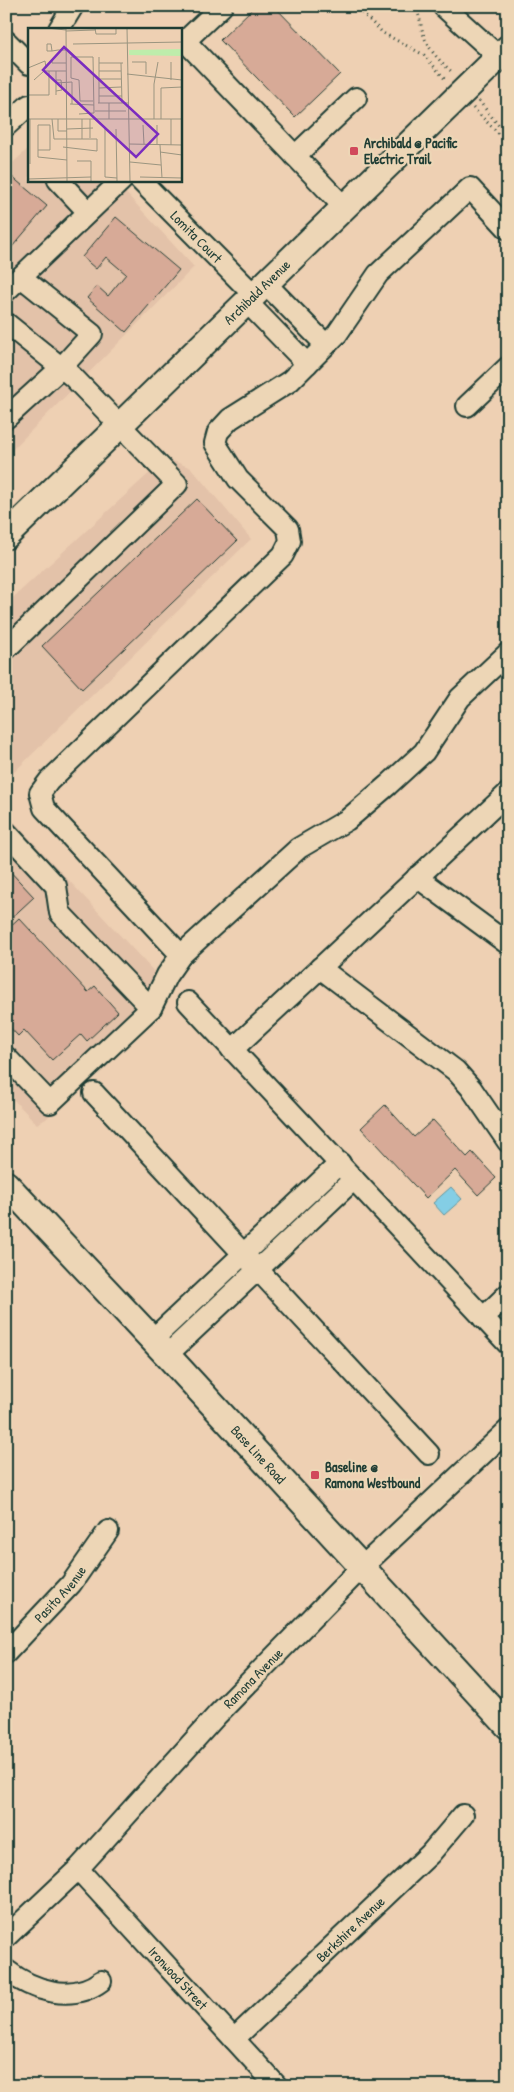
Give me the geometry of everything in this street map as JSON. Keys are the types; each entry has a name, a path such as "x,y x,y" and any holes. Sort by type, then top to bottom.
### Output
{"main road":[{"name":"Archibald Avenue","path":"6,536 503,52"},
{"name":"Base Line Road","path":"6,1184 160,1347 508,1726"}],"street":[{"path":"60,28 73,6"},
{"path":"222,6 185,41 344,207"},
{"path":"444,6 503,52"},
{"path":"6,41 28,63"},
{"path":"295,156 356,98"},
{"path":"6,126 28,106"},
{"path":"59,181 88,212"},
{"path":"6,290 121,181"},
{"name":"Lomita Court","path":"141,181 254,293"},
{"path":"181,955 44,808 40,793 56,774 284,555 290,541 288,529 238,479 215,443 218,432 230,419 290,381 337,334 378,274 470,188 508,229"},
{"path":"6,418 61,368 92,334 21,277"},
{"path":"254,293 326,345"},
{"path":"254,293 307,364"},
{"path":"6,323 61,368 121,424 178,484 6,649"},
{"path":"467,406 508,367"},
{"path":"6,1057 50,1103 151,1008 167,975 181,955 299,848 348,820 403,772 424,752 460,698 508,653"},
{"path":"232,1050 508,793"},
{"path":"6,832 56,886 60,913 151,1008"},
{"path":"417,877 508,944"},
{"path":"320,968 456,1071 471,1088 508,1142"},
{"path":"188,1002 508,1344"},
{"path":"94,1094 429,1454"},
{"path":"160,1347 243,1254 340,1163"},
{"path":"160,1347 258,1270 354,1179"},
{"path":"483,1318 508,1294"},
{"name":"Ramona Avenue","path":"6,1937 78,1869 217,1714 361,1568 508,1430"},
{"name":"Pasito Avenue","path":"6,1653 71,1584 108,1531"},
{"name":"Berkshire Avenue","path":"234,2039 430,1854 463,1815"},
{"name":"Ironwood Street","path":"78,1869 276,2086"},
{"path":"6,1970 31,1986 51,1993 86,1992 100,1981"}],"path":[{"path":"355,6 383,33 424,56 508,143"}],"shaded area":[{"path":"28,149 28,181 115,181 194,267 6,456 6,169"},
{"path":"166,458 191,468 251,539 6,780 6,604"},
{"path":"6,813 172,991 157,1015 46,1119 37,1124 6,1092"}],"water":[{"path":"451,1187 462,1199 444,1215 433,1203"}],"building":[{"path":"255,6 274,6 340,74 295,117 220,40"},
{"path":"11,176 47,206 6,254 6,182"},
{"path":"116,217 179,270 126,332 87,298 97,286 108,296 126,274 106,257 96,269 82,257"},
{"path":"197,499 237,541 82,689 42,646"},
{"path":"6,867 34,897 6,923"},
{"path":"19,918 88,992 95,986 118,1012 87,1041 81,1034 52,1060 24,1030 18,1036 6,1023 6,930"},
{"path":"385,1105 414,1137 433,1120 467,1157 472,1152 496,1178 478,1195 455,1170 426,1198 361,1128"}],"place":[{"name":"Archibald @ Pacific Electric Trail","path":"354,151"},
{"name":"Baseline @ Ramona Westbound","path":"315,1475"}]}
